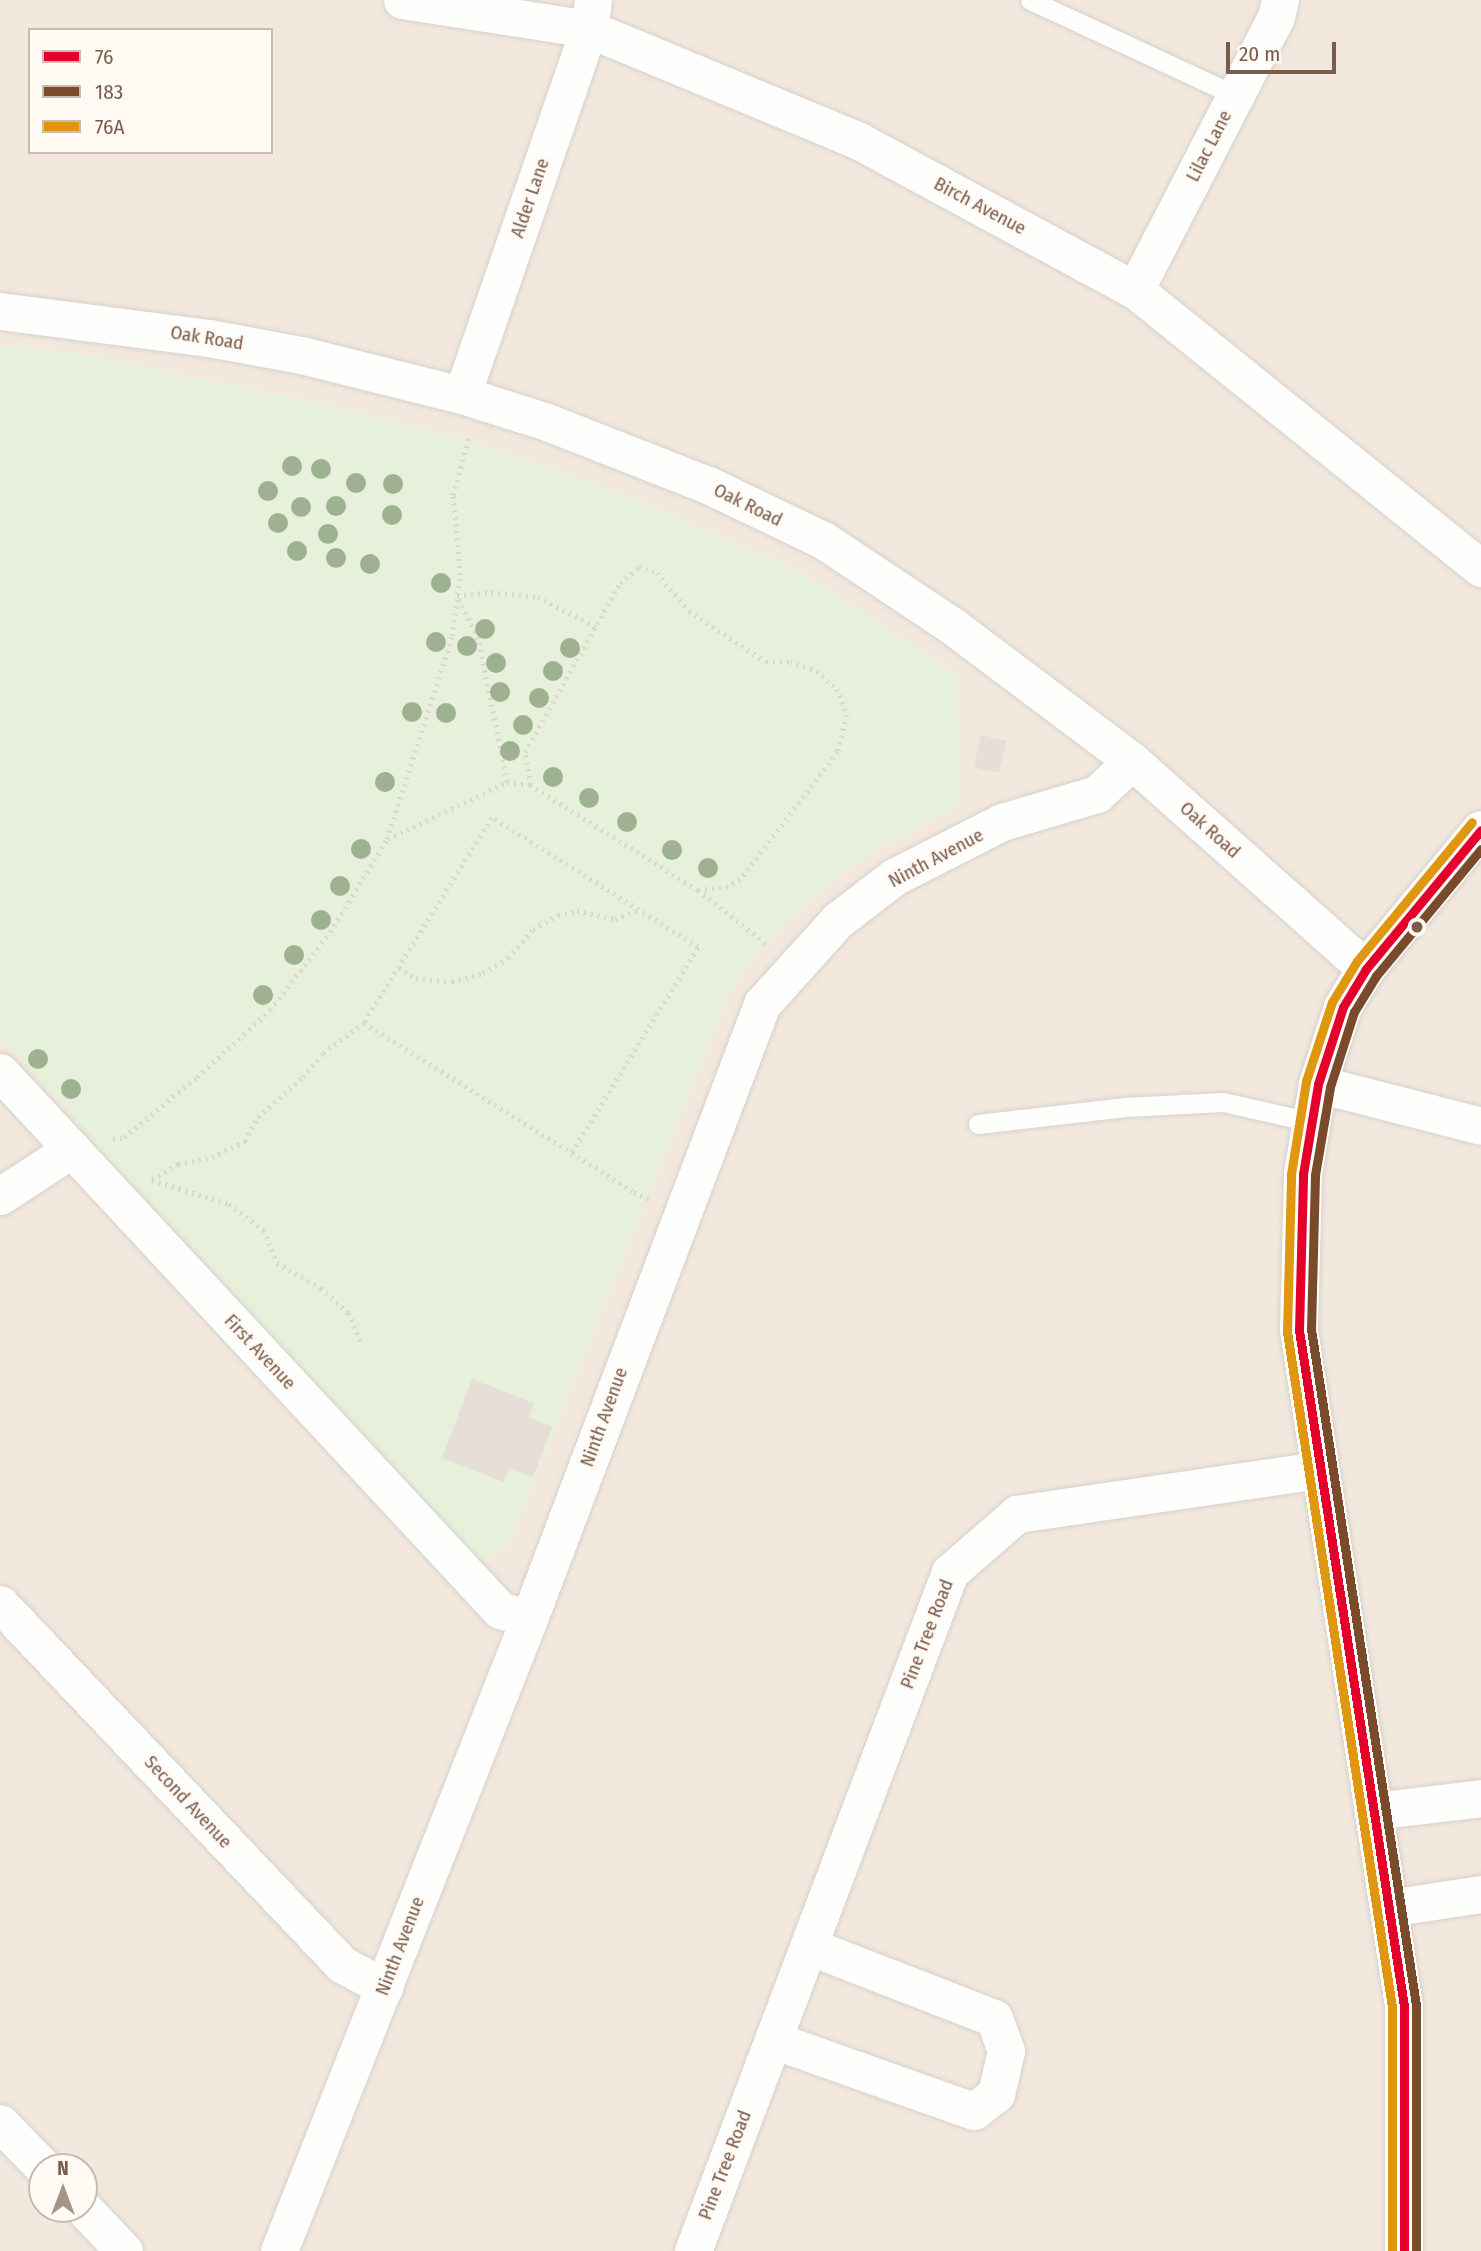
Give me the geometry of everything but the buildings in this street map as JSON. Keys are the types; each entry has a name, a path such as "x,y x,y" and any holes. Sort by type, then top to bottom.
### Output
{"street":[{"name":"Birch Avenue","path":"402,0 591,14 859,141 1135,290 1481,568"},
{"name":"Lilac Lane","path":"1135,290 1235,96 1280,0"},
{"name":"Alder Lane","path":"462,395 591,14"},
{"name":"Oak Road","path":"0,311 209,338 313,358 462,395 548,422 708,485 822,540 951,625 1132,761 1366,969"},
{"name":"Ninth Avenue","path":"279,2251 529,1619 680,1214 762,1004 838,920 894,877 1002,822 1097,794 1132,761"},
{"path":"1404,2251 1404,2006 1298,1330 1303,1174 1318,1084 1343,1007 1366,969 1481,830"},
{"name":"First Avenue","path":"0,1072 500,1610 529,1619"},
{"path":"1318,1084 1481,1126"},
{"path":"0,1196 72,1149"},
{"name":"Pine Tree Road","path":"693,2251 950,1572 1017,1514 1320,1470"},
{"name":"Second Avenue","path":"0,1604 342,1965 384,1987"},
{"path":"1374,1811 1481,1798"},
{"path":"1389,1908 1481,1895"},
{"path":"773,2040 974,2112 996,2094 1006,2051 994,2018 808,1946"},
{"path":"0,2123 29,2153"},
{"path":"97,2223 124,2251"}],"lane":[{"path":"1031,0 1235,96"},
{"path":"978,1124 1125,1107 1223,1102 1312,1122"}],"path":[{"path":"72,1149 124,1136 270,1010 330,932 387,839 452,636 457,596 453,495 462,456"},
{"path":"530,785 525,752 620,583 639,567 657,573 689,611 766,662 790,662 817,671 837,689 847,715 838,752 740,880 728,887 698,890"},
{"path":"457,596 491,592 538,597 596,627"},
{"path":"457,596 478,639 507,782"},
{"path":"387,839 507,782 530,785 698,890 747,933 797,963"},
{"path":"122,1203 151,1180 178,1164 212,1157 245,1141 258,1117 303,1077 323,1053 364,1023 492,818 698,947 572,1152"},
{"path":"399,968 416,978 452,982 483,973 508,958 533,929 558,915 577,911 615,919 639,910"},
{"path":"364,1023 572,1152 680,1214"},
{"path":"151,1180 173,1183 229,1204 264,1230 277,1263 321,1288 349,1313 361,1342"}],"shaded area":[{"path":"0,0 1481,0 1481,2251 0,2251"}],"green space":[{"path":"0,346 65,351 313,402 477,443 632,498 796,570 957,675 959,805 870,854 829,884 788,919 752,959 728,996 508,1545 481,1565 0,1037"}],"transit line":[{"name":"76A","path":"1392,2251 1392,2007 1287,1332 1291,1174 1306,1081 1332,1002 1357,961 1472,822"},
{"name":"76","path":"1404,2251 1404,2006 1299,1330 1303,1174 1318,1084 1343,1007 1366,969 1481,830"},
{"name":"183","path":"1416,2251 1416,2005 1311,1329 1315,1175 1330,1087 1354,1012 1376,976 1481,849"}]}
